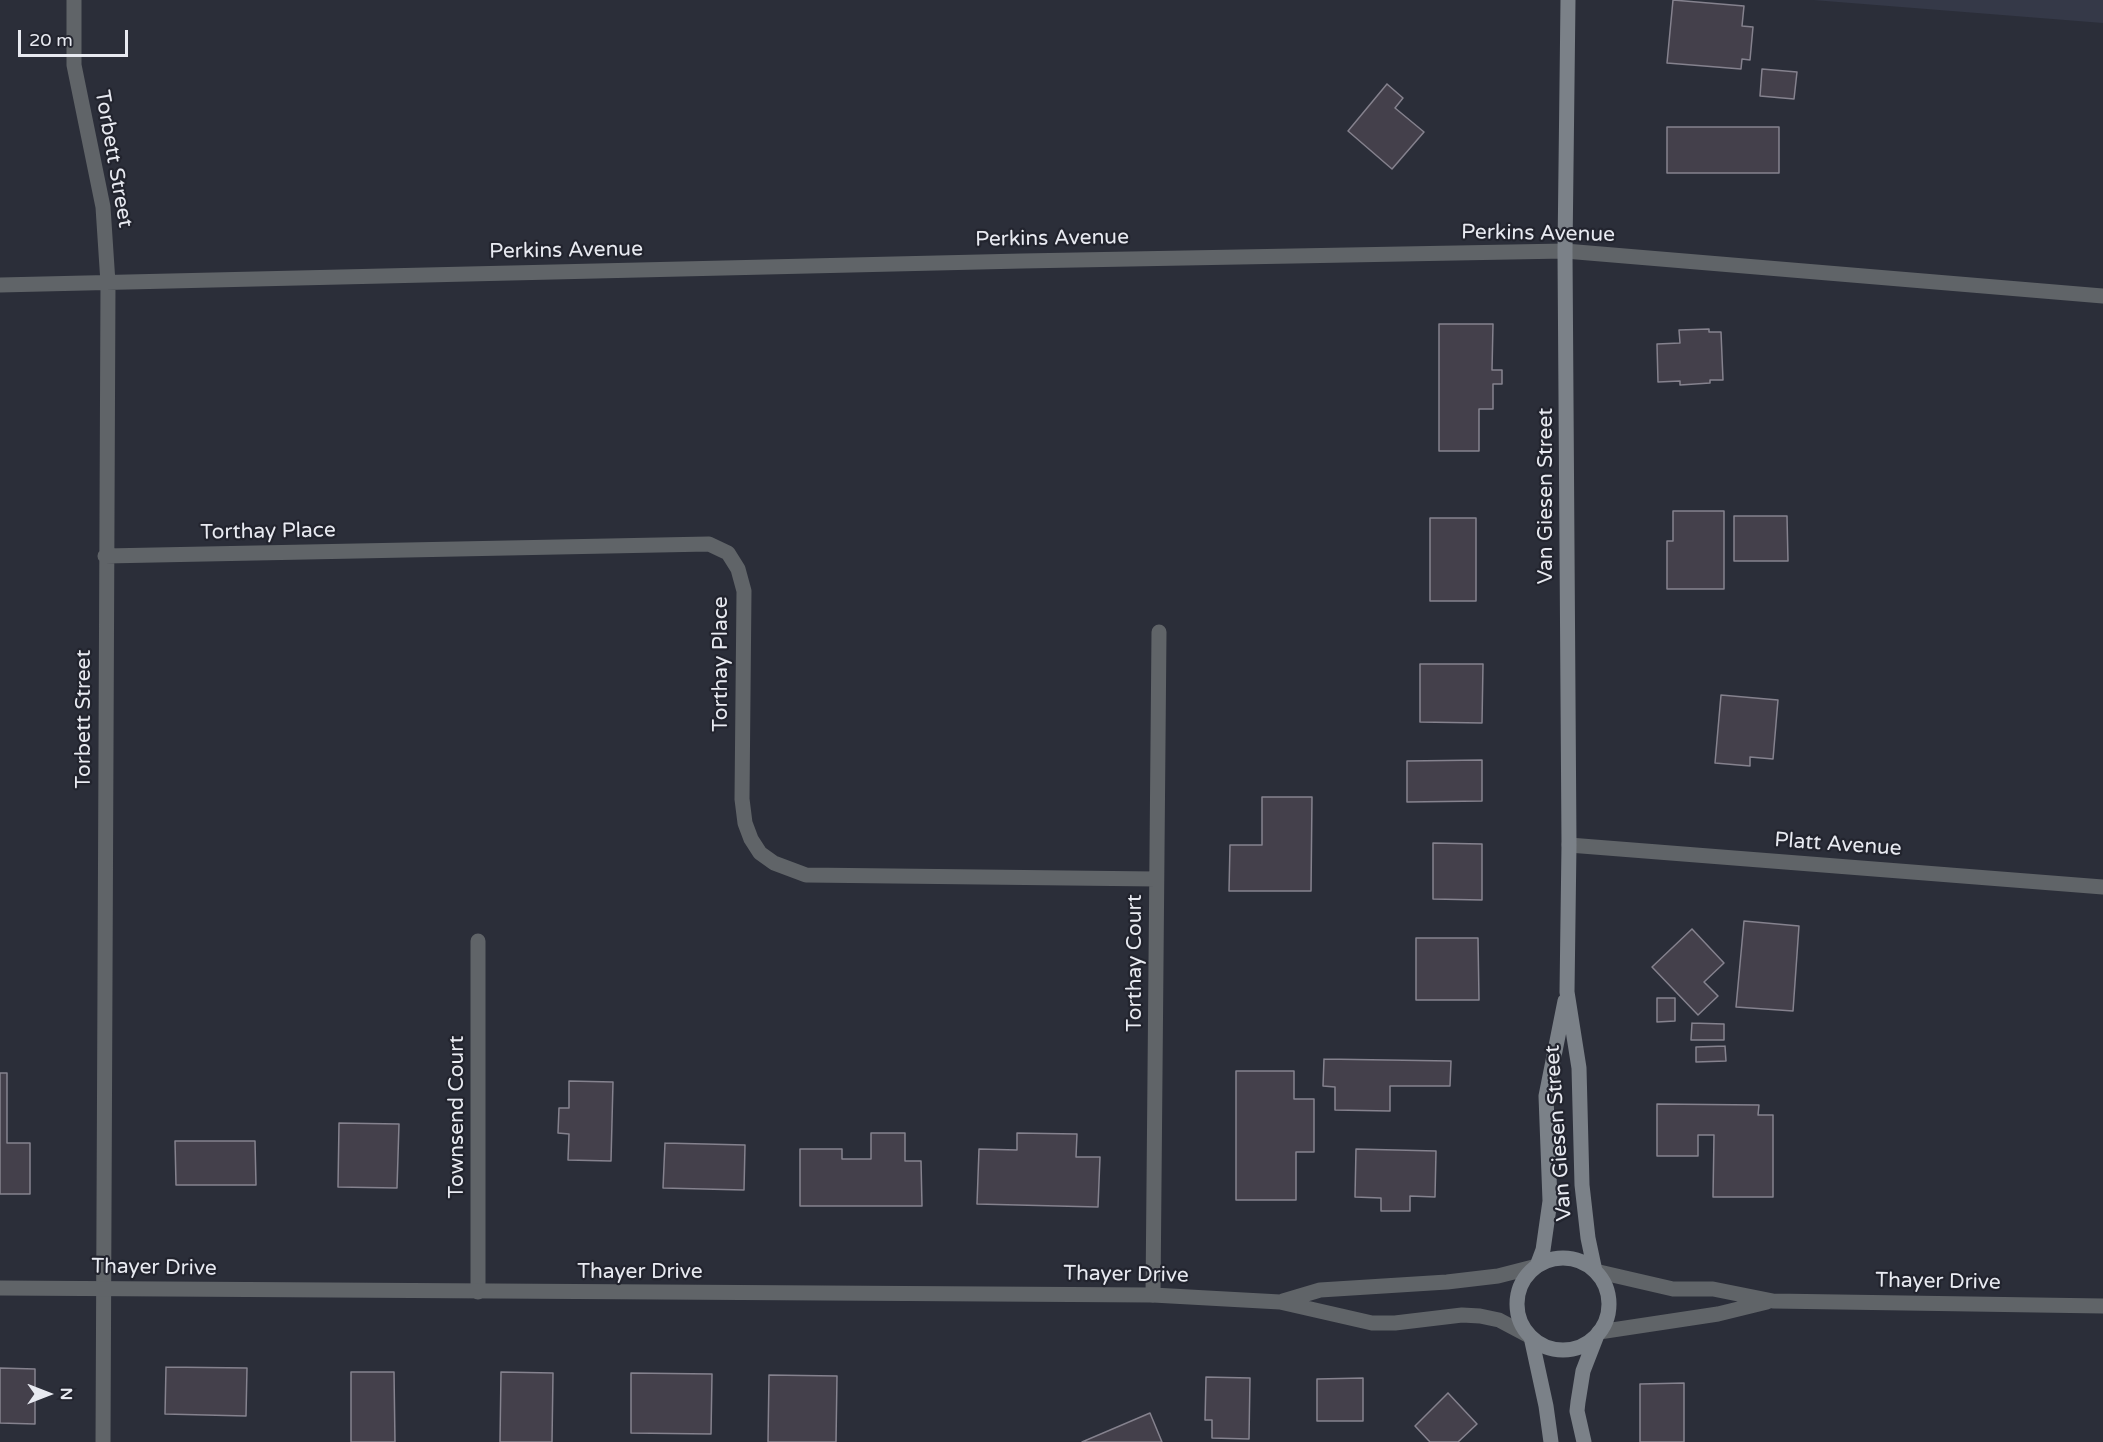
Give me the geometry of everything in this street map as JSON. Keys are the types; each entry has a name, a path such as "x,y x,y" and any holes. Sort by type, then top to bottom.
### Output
{"main road":[{"name":"Van Giesen Street","path":"1568,0 1565,251 1569,845 1567,992 1579,1068 1582,1185 1588,1238 1595,1271"},
{"name":"Van Giesen Street","path":"1537,1266 1543,1250 1550,1201 1546,1096 1567,992"},
{"path":"1551,1442 1546,1406 1531,1337 1517,1314 1517,1300 1527,1275 1537,1266 1551,1259 1567,1258 1595,1271 1608,1294 1609,1308 1583,1371 1577,1411 1584,1442"},
{"path":"1531,1337 1552,1349 1564,1350 1589,1342 1599,1332"}],"street":[{"name":"Torbett Street","path":"74,0 74,65 104,207 108,283 105,556 103,1442"},
{"name":"Perkins Avenue","path":"0,285 1565,251 2103,296"},
{"name":"Torthay Place","path":"105,556 710,544 728,553 738,569 744,591 741,799 745,823 760,853 774,863 806,875 1156,879"},
{"name":"Torthay Court","path":"1153,1295 1159,632"},
{"name":"Platt Avenue","path":"1569,845 2103,887"},
{"name":"Townsend Court","path":"478,941 478,1292"},
{"name":"Thayer Drive","path":"1280,1302 1320,1290 1447,1282 1498,1276 1537,1266"},
{"name":"Thayer Drive","path":"1595,1271 1673,1289 1713,1289 1773,1301 2103,1306"},
{"name":"Thayer Drive","path":"0,1288 1153,1295 1280,1302 1372,1323 1395,1323 1462,1315 1480,1316 1499,1320 1531,1337"},
{"name":"Thayer Drive","path":"1599,1332 1718,1314 1773,1301"}],"shaded area":[{"path":"1813,0 2103,0 2103,23"}],"building":[{"path":"1673,0 1744,6 1742,26 1753,27 1750,60 1742,59 1741,69 1667,63"},
{"path":"1762,69 1797,72 1794,99 1760,96"},
{"path":"1387,84 1403,98 1395,108 1424,132 1392,169 1348,131"},
{"path":"1667,127 1779,127 1779,173 1667,173"},
{"path":"1439,324 1493,324 1492,370 1502,370 1502,384 1493,384 1493,409 1479,409 1479,451 1439,451"},
{"path":"1709,329 1709,332 1721,332 1723,380 1680,385 1680,381 1658,382 1657,344 1680,343 1679,330"},
{"path":"1673,511 1724,511 1724,589 1667,589 1667,541 1673,541"},
{"path":"1734,516 1787,516 1788,561 1734,561"},
{"path":"1430,518 1476,518 1476,601 1430,601"},
{"path":"1420,664 1483,664 1482,723 1420,722"},
{"path":"1721,695 1778,700 1773,759 1750,757 1750,766 1715,763"},
{"path":"1482,760 1482,801 1407,802 1407,761"},
{"path":"1262,797 1312,797 1311,891 1229,891 1230,845 1262,845"},
{"path":"1433,843 1482,844 1482,900 1433,899"},
{"path":"1744,921 1799,926 1793,1011 1736,1007"},
{"path":"1692,929 1724,963 1704,982 1718,996 1698,1015 1652,967"},
{"path":"1416,938 1478,938 1479,1000 1416,1000"},
{"path":"1657,998 1675,998 1675,1021 1657,1022"},
{"path":"1692,1023 1724,1024 1724,1040 1691,1040"},
{"path":"1725,1046 1726,1061 1696,1062 1696,1047"},
{"path":"1324,1059 1451,1061 1450,1086 1390,1086 1390,1111 1335,1110 1335,1087 1323,1086"},
{"path":"1236,1071 1294,1071 1294,1099 1314,1099 1314,1152 1296,1152 1296,1200 1236,1200"},
{"path":"0,1073 7,1073 7,1143 30,1143 30,1194 0,1194"},
{"path":"569,1081 613,1082 611,1161 568,1160 569,1134 558,1133 559,1108 569,1108"},
{"path":"1657,1104 1759,1105 1758,1115 1773,1115 1773,1197 1713,1197 1714,1135 1698,1135 1698,1156 1657,1156"},
{"path":"339,1123 399,1124 397,1188 338,1187"},
{"path":"871,1133 905,1133 905,1161 921,1161 922,1206 800,1206 800,1149 842,1149 842,1159 871,1159"},
{"path":"1017,1133 1077,1134 1076,1157 1100,1157 1098,1207 977,1204 979,1149 1017,1150"},
{"path":"175,1141 255,1141 256,1185 176,1185"},
{"path":"665,1143 745,1145 744,1190 663,1188"},
{"path":"1356,1149 1436,1151 1435,1197 1410,1196 1410,1211 1381,1211 1381,1198 1355,1197"},
{"path":"166,1367 247,1368 246,1416 165,1414"},
{"path":"0,1368 35,1369 35,1424 0,1423"},
{"path":"351,1372 394,1372 395,1442 351,1442"},
{"path":"501,1372 553,1373 552,1442 500,1442"},
{"path":"631,1373 712,1374 711,1434 631,1433"},
{"path":"769,1375 837,1376 836,1442 768,1442"},
{"path":"1206,1377 1250,1378 1249,1439 1212,1438 1212,1420 1205,1420"},
{"path":"1363,1378 1363,1421 1317,1421 1317,1379"},
{"path":"1684,1383 1684,1442 1640,1442 1640,1384"},
{"path":"1448,1393 1477,1424 1458,1442 1430,1442 1415,1426"},
{"path":"1150,1413 1162,1442 1082,1442"}]}
